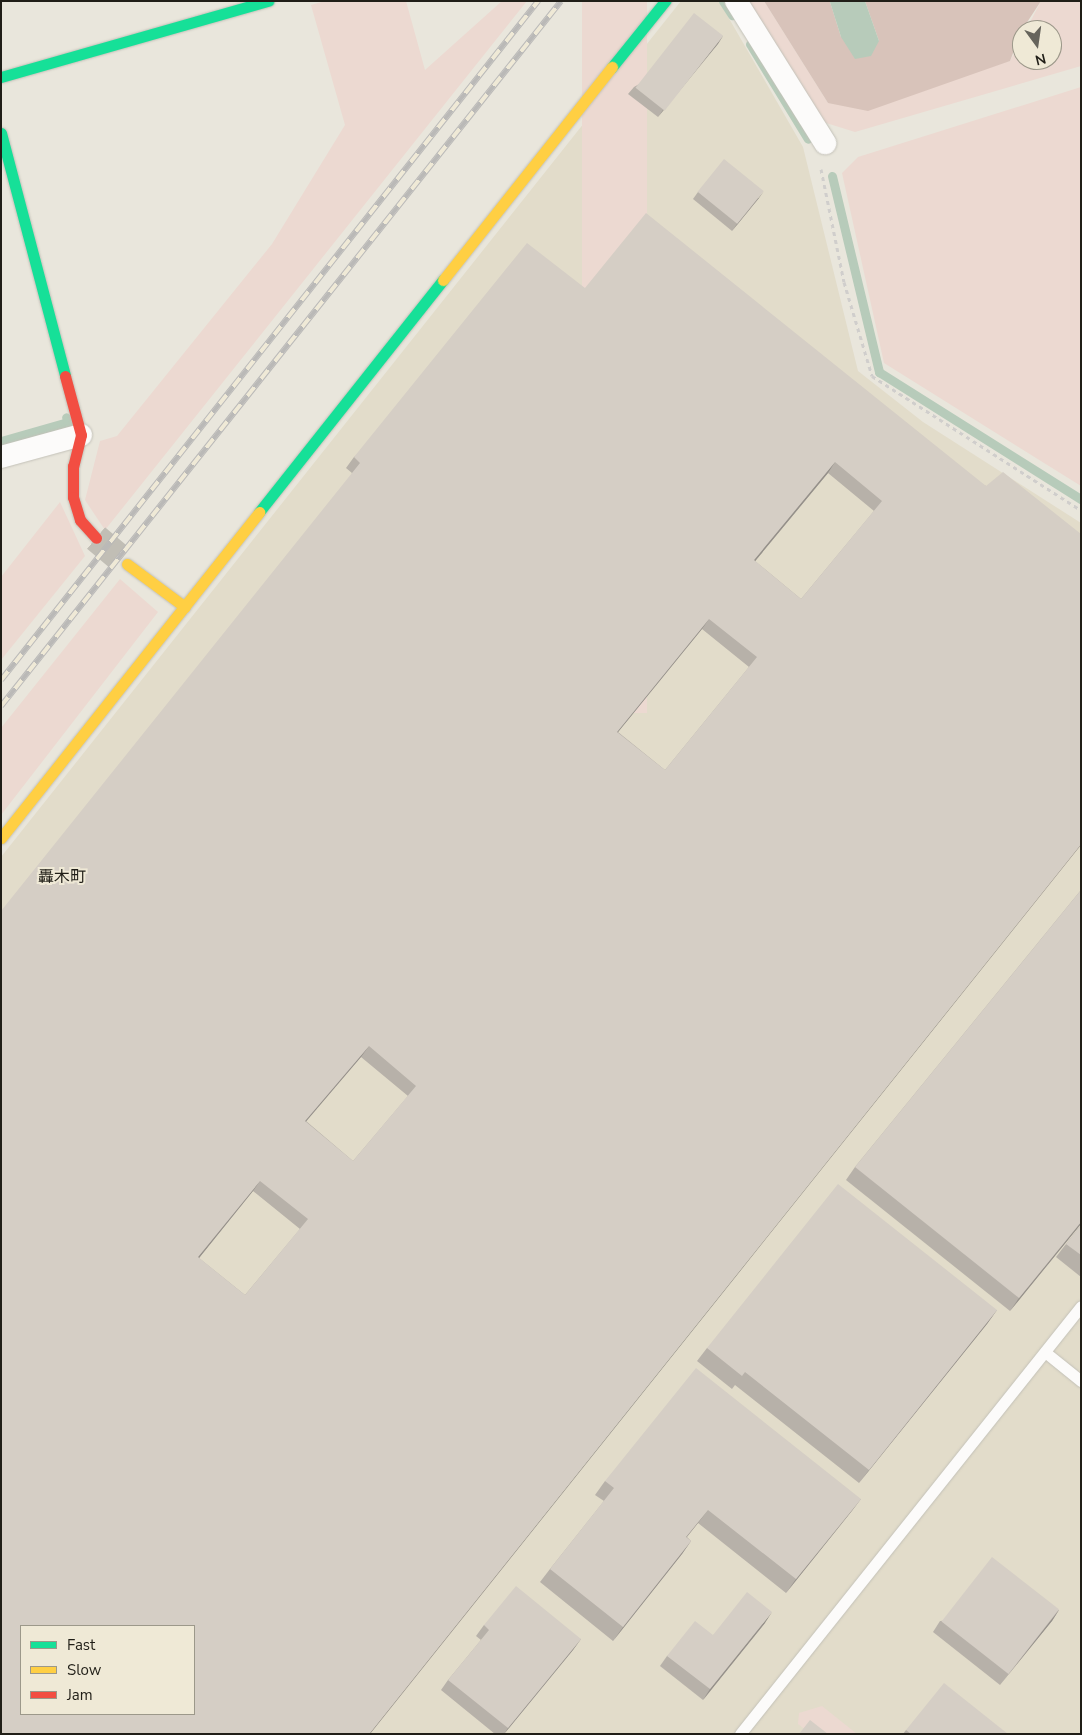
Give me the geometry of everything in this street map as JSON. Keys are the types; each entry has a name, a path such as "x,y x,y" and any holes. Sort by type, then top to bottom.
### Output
{"street":[{"path":"1,77 268,1"},
{"path":"1,838 664,1"},
{"path":"736,1 825,143"},
{"path":"1,133 81,435 73,466 73,497 80,520 96,538"},
{"path":"1,457 81,435"},
{"path":"127,564 185,607"}],"lane":[{"path":"740,1734 1081,1306"},
{"path":"1044,1352 1081,1381"}],"path":[{"path":"825,143 821,172 844,282 872,376 1081,510"}],"shaded area":[{"path":"325,1 406,1 425,70 502,1 527,1 105,530 85,500 100,441 117,436 272,244 345,125 311,5"},
{"path":"582,1 647,1 647,713 582,713"},
{"path":"681,1 719,1 803,147 858,371 923,422 1081,523 1081,1734 1,1734 1,857"},
{"path":"747,1 764,1 828,103 1010,61 1012,57 1012,70 1062,70 1062,20 1031,20 1041,1 1081,1 1081,66 855,132 823,122"},
{"path":"764,1 830,2 841,37 879,41 865,1 1041,1 1029,20 1012,20 1012,56 1010,61 868,111 828,103"},
{"path":"865,1 879,41 871,56 855,59 841,37 830,2"},
{"path":"1081,87 1081,486 884,363 842,173 858,157"},
{"path":"60,502 85,556 1,660 1,577"},
{"path":"120,579 158,612 1,815 1,728"},
{"path":"822,1706 857,1734 811,1734 798,1724 799,1713"}],"building":[{"path":"694,13 723,36 665,111 636,88"},
{"path":"724,159 764,191 737,224 698,192"},
{"path":"646,213 986,486 1003,472 1081,534 1081,844 369,1734 1,1734 1,911 360,463 354,457 527,243 585,288","holes":["835,462 882,501 801,599 754,560","709,619 757,657 665,770 617,732","369,1046 416,1086 353,1161 305,1121","260,1181 308,1219 245,1295 198,1257"]},
{"path":"1081,890 1081,1222 1019,1298 855,1167"},
{"path":"838,1184 997,1310 869,1470 745,1372 742,1376 707,1348"},
{"path":"1081,1225 1081,1255 1066,1244"},
{"path":"696,1368 861,1499 796,1579 708,1510 686,1537 691,1541 623,1627 550,1569 614,1488 605,1481"},
{"path":"992,1557 1059,1609 1008,1674 942,1622"},
{"path":"516,1586 581,1639 508,1728 448,1680 489,1630 484,1625"},
{"path":"747,1592 772,1612 710,1689 667,1656 695,1621 713,1635"},
{"path":"944,1683 1008,1734 911,1734 906,1730"},
{"path":"810,1720 828,1734 799,1734"}],"waterway":[{"path":"723,1 732,15"},
{"path":"750,44 808,139"},
{"path":"832,176 879,372 1081,499"},
{"path":"1,441 68,422 66,417"}],"tunnel":[{"path":"96,538 127,564"}],"railway":[{"path":"1,680 538,1"},
{"path":"1,706 561,1"}],"traffic: fast":[{"path":"1,77 268,1"},
{"path":"612,67 665,1"},
{"path":"1,133 65,376"},
{"path":"259,512 443,280"}],"traffic: slow":[{"path":"443,280 612,67"},
{"path":"1,838 259,512"},
{"path":"127,564 185,607"}],"traffic: jam":[{"path":"65,376 81,435 73,466 73,497 80,520 96,538"}],"district":[{"name":"轟木町","path":"62,877"}]}
